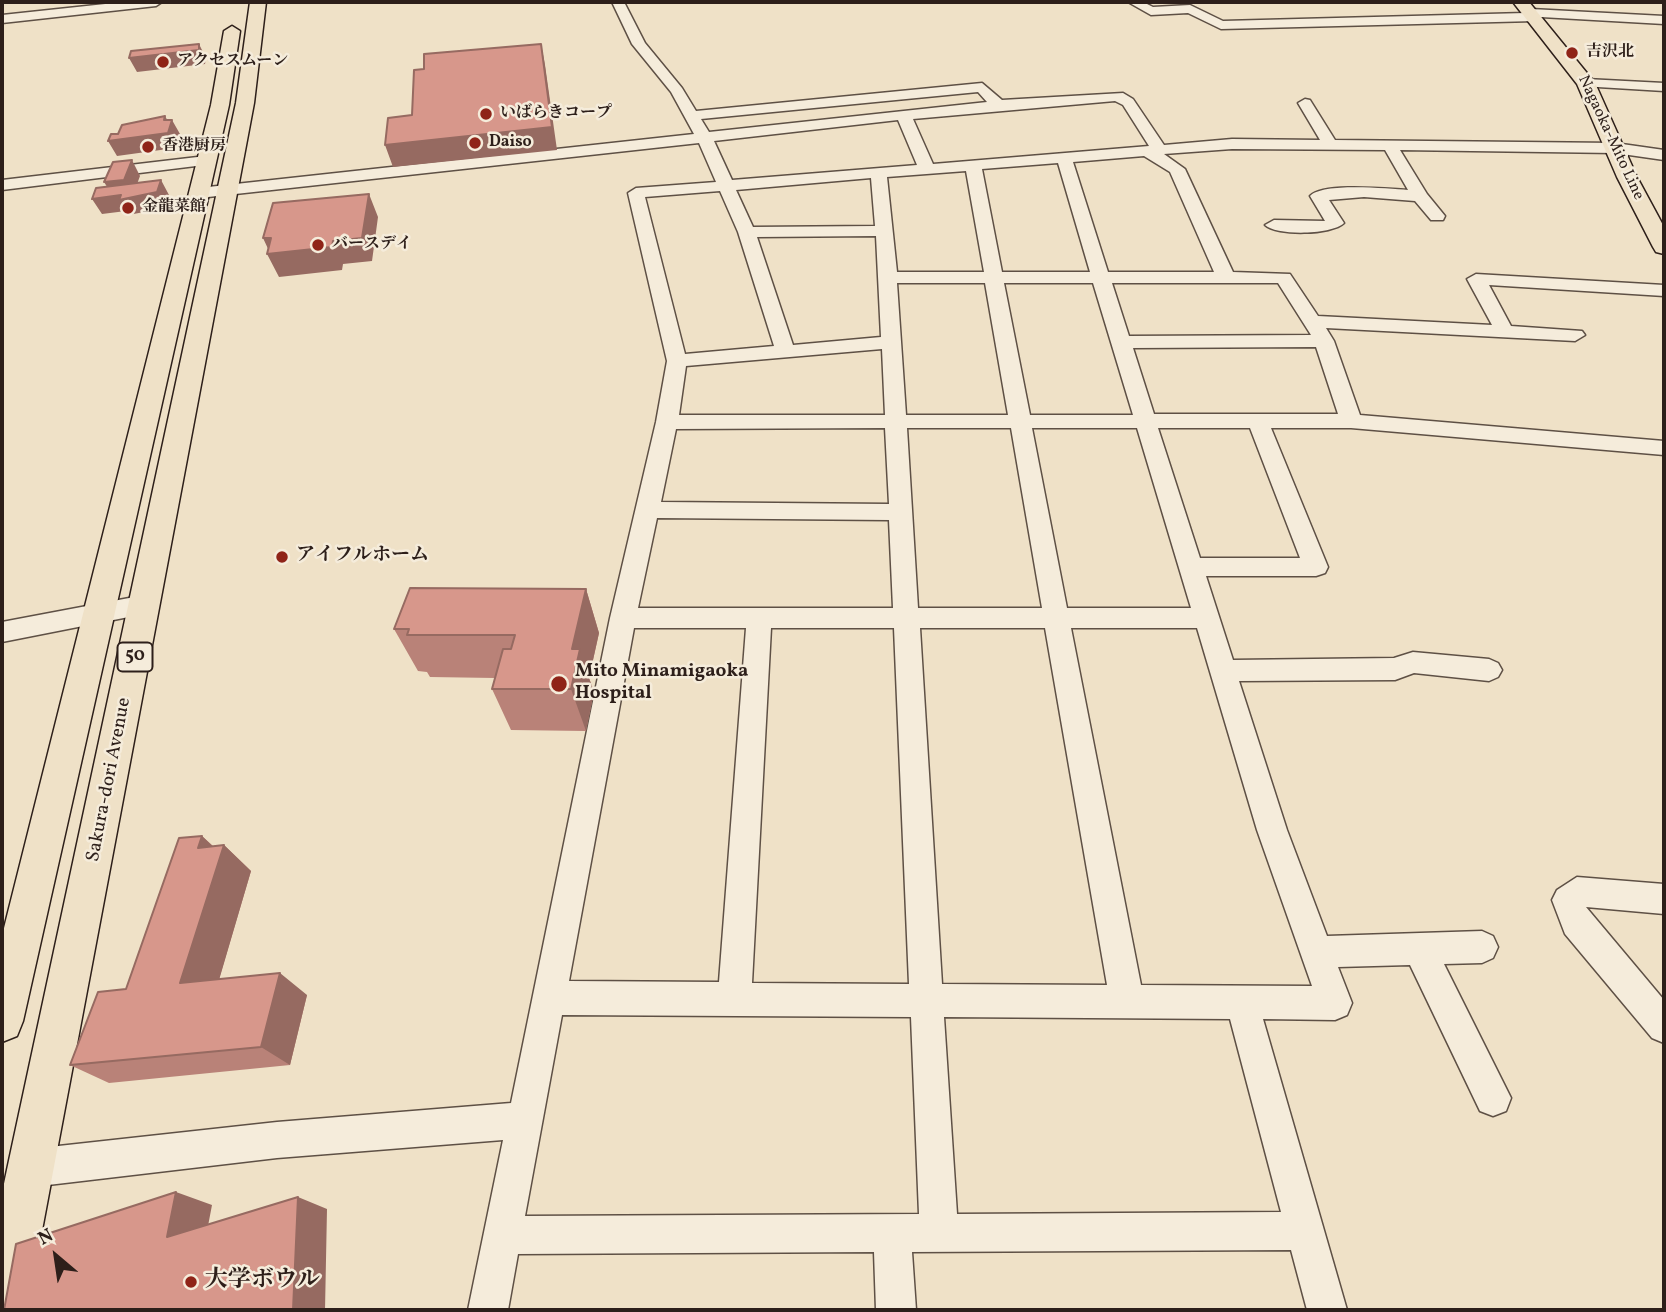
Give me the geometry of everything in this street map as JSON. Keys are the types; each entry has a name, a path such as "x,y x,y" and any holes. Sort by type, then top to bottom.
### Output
{"main road":[{"name":"Sakura-dori Avenue","path":"2,1310 145,605 212,192 206,162 220,105 236,2"},
{"name":"Sakura-dori Avenue","path":"2,1021 97,614 212,192 245,103 258,2"},
{"name":"Nagaoka-Mito Line","path":"1529,11 1586,83 1664,247"}],"street":[{"path":"2,19 156,2"},
{"path":"618,2 639,44 677,91 705,139 747,232 785,349"},
{"path":"1134,2 1151,11 1190,9 1221,25 1529,11 1664,20"},
{"path":"1586,83 1664,88"},
{"path":"691,116 826,100 890,97 982,87 998,105"},
{"path":"212,192 998,105 1118,96 1128,102 1153,150 1177,169 1226,278"},
{"path":"1305,103 1331,146"},
{"path":"904,116 928,169"},
{"path":"488,1310 623,618 667,422 677,360 636,193 1233,144 1391,148 1615,148 1664,155"},
{"path":"1391,148 1420,196 1437,216"},
{"path":"550,999 1335,1003 1272,830 1065,158"},
{"path":"2,185 206,162"},
{"path":"972,165 1022,421 1054,617 1127,1001"},
{"path":"879,173 888,277 899,512 929,1001 939,1234"},
{"path":"1274,225 1323,227 1335,223 1318,195 1364,192 1420,196"},
{"path":"747,232 883,231"},
{"path":"888,277 1284,278 1324,341 1351,421"},
{"path":"1504,330 1476,279 1664,290"},
{"path":"1313,322 1576,335"},
{"path":"1123,342 1324,341"},
{"path":"677,360 890,342"},
{"path":"1190,567 1316,567 1258,421"},
{"path":"667,422 1351,421 1664,448"},
{"path":"648,510 899,512"},
{"path":"2,632 145,605"},
{"path":"623,618 1205,618"},
{"path":"734,1000 759,619"},
{"path":"1223,671 1395,669 1413,662 1489,670"},
{"path":"1664,899 1577,892 1568,900 1576,923 1664,1026"},
{"path":"1318,952 1482,947"},
{"path":"1419,948 1493,1098"},
{"path":"1242,1003 1327,1310"},
{"path":"31,1168 277,1140 525,1120"},
{"path":"504,1235 1305,1231"},
{"path":"892,1234 896,1310"}],"building":[{"path":"199,44 199,50 129,58 131,51"},
{"name":"いばらきコープ","path":"541,44 552,127 385,145 388,118 412,115 414,70 424,69 424,54"},
{"path":"165,116 164,120 172,120 168,133 108,141 111,134 118,134 122,125"},
{"path":"132,160 124,180 104,182 113,162"},
{"path":"161,180 157,192 119,200 121,195 92,199 96,188"},
{"path":"369,194 362,238 333,241 332,247 267,254 271,238 263,238 273,203"},
{"path":"410,588 586,589 572,649 580,649 571,689 492,689 503,649 511,649 515,635 407,635 409,629 394,629"},
{"path":"202,836 198,848 224,845 180,983 280,973 261,1047 70,1065 98,992 126,989 179,838"},
{"name":"大学ボウル","path":"176,1192 167,1237 298,1197 293,1310 4,1310 16,1244"}],"place":[{"name":"吉沢北","path":"1572,53"},
{"name":"アクセスムーン","path":"163,62"},
{"name":"いばらきコープ","path":"486,114"},
{"name":"Daiso","path":"475,143"},
{"name":"香港厨房","path":"148,147"},
{"name":"金龍菜館","path":"128,208"},
{"name":"バースデイ","path":"318,245"},
{"name":"アイフルホーム","path":"282,557"},
{"name":"Mito Minamigaoka Hospital","path":"559,684"},
{"name":"大学ボウル","path":"191,1282"}]}
